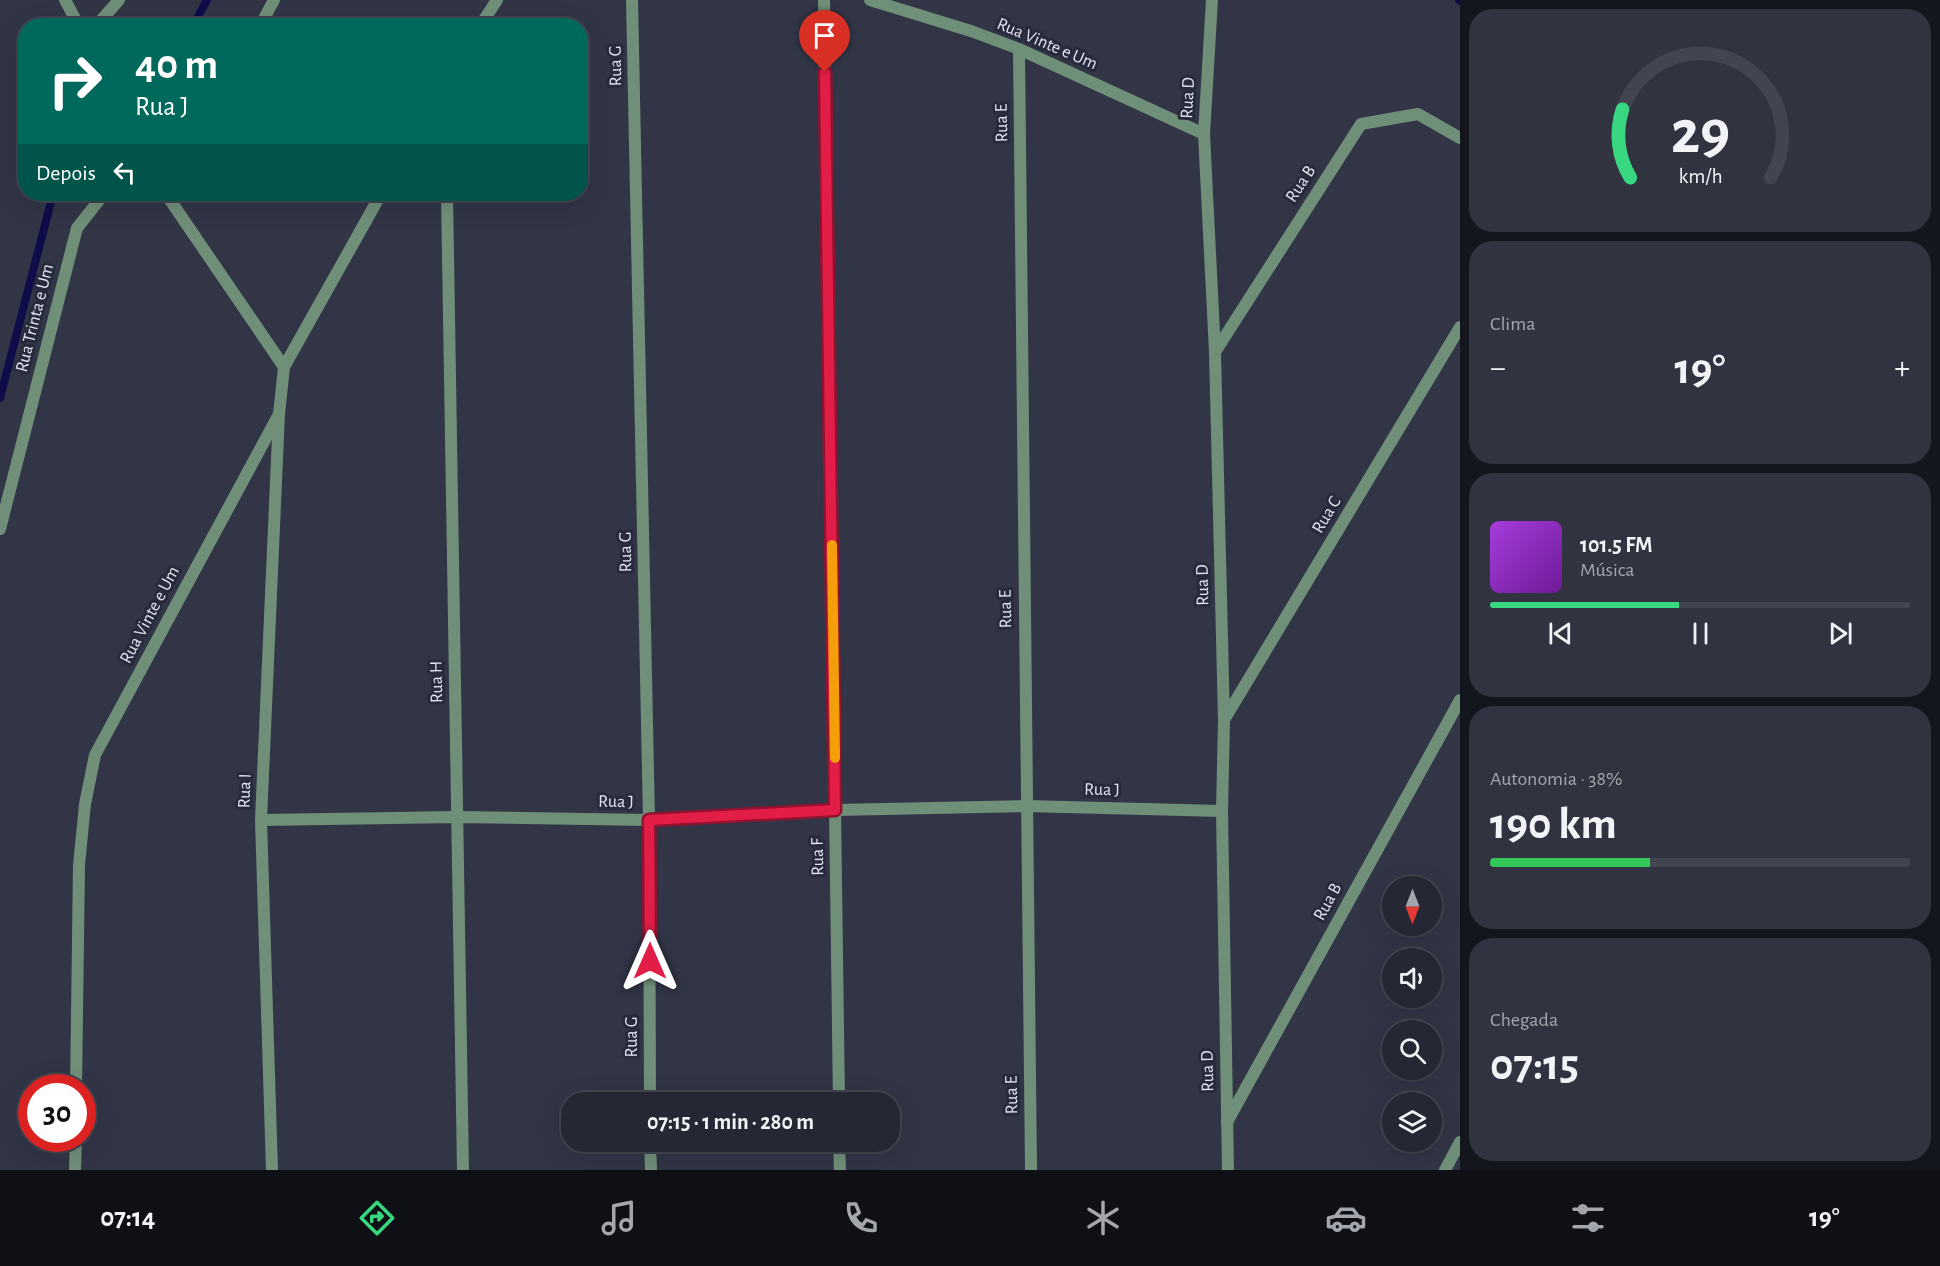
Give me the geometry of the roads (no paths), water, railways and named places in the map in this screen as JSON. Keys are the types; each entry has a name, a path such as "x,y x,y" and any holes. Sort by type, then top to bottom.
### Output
{"street":[{"path":"64,0 74,18"},
{"path":"103,18 119,0"},
{"path":"264,18 274,0"},
{"path":"485,18 497,0"},
{"name":"Rua G","path":"633,0 649,820 650,1092"},
{"name":"Rua F","path":"824,0 839,1092"},
{"name":"Rua Vinte e Um","path":"870,0 1019,48 1204,134"},
{"name":"Rua D","path":"1212,0 1204,134 1215,352 1224,720 1222,811 1228,1170"},
{"name":"Rua E","path":"1019,48 1031,1170"},
{"name":"Rua B","path":"1215,352 1361,124 1418,114 1460,138"},
{"name":"Rua Trinta e Um","path":"0,529 77,228 98,201"},
{"path":"174,201 284,368"},
{"name":"Rua Vinte e Um","path":"76,1074 79,865 85,804 95,755 279,414 284,368 377,201"},
{"name":"Rua H","path":"447,201 463,1170"},
{"name":"Rua C","path":"1224,720 1460,327"},
{"name":"Rua I","path":"272,1170 261,820 279,414"},
{"name":"Rua B","path":"1227,1122 1460,700"},
{"name":"Rua J","path":"261,820 458,818 649,820 835,810 1026,807 1222,811"},
{"path":"1445,1170 1460,1142"},
{"path":"75,1170 76,1152"},
{"path":"650,1152 651,1170"},
{"path":"839,1152 840,1170"}],"waterway":[{"path":"197,18 207,0"},
{"path":"0,398 51,201"}]}
